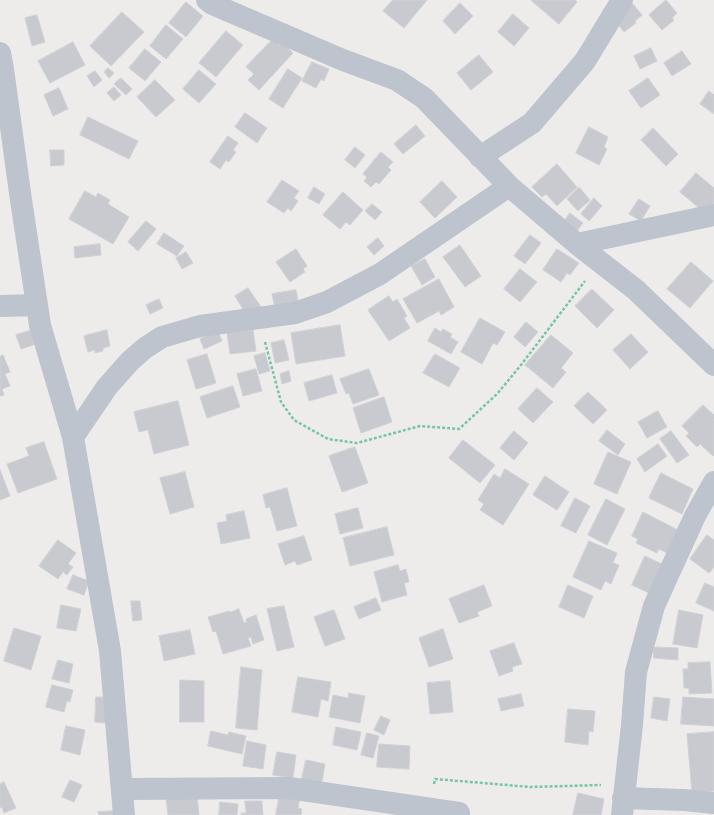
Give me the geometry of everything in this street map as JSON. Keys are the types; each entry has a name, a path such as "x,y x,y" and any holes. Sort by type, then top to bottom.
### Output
{"street":[{"path":"207,0 212,4 343,60 397,80 424,98 509,186 577,244 636,290 714,365"},
{"path":"480,157 532,123 585,61 622,0"},
{"path":"0,52 40,325 73,436 110,651 124,815"},
{"path":"73,436 107,387 130,361 145,348 162,337 200,326 295,313 327,302 380,274 509,186"},
{"path":"577,244 714,215"},
{"path":"0,306 37,305"},
{"path":"714,482 695,516 654,606 636,672 632,725 623,799 684,800 714,803"},
{"path":"122,789 289,788 459,812"}],"path":[{"path":"258,318 281,402 294,420 328,439 357,443 420,426 459,429 497,394 521,365 600,261"},
{"path":"427,808 435,779 530,786 623,799"}],"building":[{"path":"393,0 427,0 404,28 383,11"},
{"path":"531,0 575,0 577,2 559,24"},
{"path":"666,0 677,13 672,18 674,20 662,30 649,15"},
{"path":"186,2 203,16 186,37 169,23"},
{"path":"460,3 473,16 455,34 443,21"},
{"path":"633,4 642,15 635,21 636,23 624,32 614,19"},
{"path":"122,12 144,32 111,66 90,46"},
{"path":"513,14 529,28 514,46 498,32"},
{"path":"37,15 45,42 32,46 25,18"},
{"path":"166,25 183,39 166,59 150,46"},
{"path":"226,31 243,45 216,77 199,63"},
{"path":"273,39 280,46 282,43 293,53 259,90 248,80 254,74 246,67"},
{"path":"73,42 85,65 50,83 38,61"},
{"path":"651,48 657,61 640,69 634,56"},
{"path":"145,49 161,62 145,81 129,68"},
{"path":"682,51 691,64 672,76 664,63"},
{"path":"479,55 493,72 471,90 457,73"},
{"path":"312,62 329,69 324,81 321,79 316,88 302,81"},
{"path":"108,68 114,73 109,78 104,72"},
{"path":"288,69 302,78 283,108 269,99"},
{"path":"199,70 216,84 199,103 183,89"},
{"path":"95,71 102,80 94,87 87,76"},
{"path":"121,78 132,89 126,95 114,84"},
{"path":"648,78 660,95 641,108 629,91"},
{"path":"155,80 175,100 156,117 137,97"},
{"path":"114,87 121,95 114,101 107,93"},
{"path":"59,88 68,109 53,116 44,95"},
{"path":"709,91 714,95 714,114 700,104"},
{"path":"245,113 267,128 257,143 235,127"},
{"path":"88,117 138,141 129,159 80,135"},
{"path":"416,125 425,136 403,154 394,144"},
{"path":"589,127 608,137 604,147 607,149 599,165 576,153"},
{"path":"653,128 678,154 666,166 641,140"},
{"path":"228,136 238,143 233,150 236,152 229,162 226,160 220,169 210,162"},
{"path":"355,147 365,155 355,168 345,160"},
{"path":"50,150 64,150 64,165 51,166"},
{"path":"381,152 393,162 388,167 391,170 379,184 376,182 371,187 364,181 367,177 363,174"},
{"path":"557,164 577,187 557,206 546,194 542,197 532,187"},
{"path":"696,173 714,188 714,203 705,213 680,192"},
{"path":"282,180 299,191 294,198 298,201 291,211 288,208 284,213 267,202"},
{"path":"442,181 457,197 435,218 420,202"},
{"path":"314,187 325,194 319,204 308,198"},
{"path":"579,187 590,200 578,211 567,199"},
{"path":"85,191 96,197 98,193 110,200 108,204 129,217 113,244 69,219"},
{"path":"343,192 363,210 350,225 346,222 340,229 323,215"},
{"path":"594,198 602,206 589,221 581,214"},
{"path":"639,199 650,206 641,221 629,214"},
{"path":"372,204 382,212 375,220 365,211"},
{"path":"570,213 583,223 577,231 564,221"},
{"path":"146,221 156,229 138,251 128,242"},
{"path":"164,233 184,246 177,256 157,244"},
{"path":"530,235 541,243 525,264 514,256"},
{"path":"378,238 384,246 374,255 367,247"},
{"path":"100,244 101,255 75,258 74,247"},
{"path":"460,245 481,276 465,287 443,257"},
{"path":"296,249 307,266 303,269 305,272 290,282 276,262"},
{"path":"557,249 579,263 570,275 567,273 561,282 543,270"},
{"path":"186,252 193,263 182,269 176,258"},
{"path":"425,259 435,277 422,285 411,266"},
{"path":"691,262 713,281 690,308 667,289"},
{"path":"520,269 537,282 520,302 504,289"},
{"path":"439,279 454,307 441,315 439,311 417,323 403,299"},
{"path":"248,288 261,307 247,316 235,296"},
{"path":"592,289 614,310 597,328 575,306"},
{"path":"296,290 299,305 275,309 272,294"},
{"path":"389,296 393,302 397,299 407,316 404,318 410,328 389,341 368,310"},
{"path":"159,299 163,308 150,314 146,305"},
{"path":"480,318 505,332 497,345 493,343 482,364 461,352"},
{"path":"526,322 538,332 525,347 514,337"},
{"path":"340,325 345,356 296,364 291,333"},
{"path":"435,328 441,332 443,329 452,334 450,337 458,342 451,354 428,341"},
{"path":"32,330 36,344 21,349 16,335"},
{"path":"107,330 110,346 103,348 103,351 95,353 95,350 88,352 84,336"},
{"path":"253,330 256,351 230,354 227,333"},
{"path":"218,331 222,341 204,349 200,339"},
{"path":"631,334 648,352 630,369 613,350"},
{"path":"551,335 573,353 561,368 566,372 553,388 525,365"},
{"path":"284,340 289,360 275,363 271,343"},
{"path":"265,353 270,371 259,374 254,356"},
{"path":"207,354 216,383 196,389 187,360"},
{"path":"435,354 460,368 449,387 423,373"},
{"path":"3,355 10,372 5,374 10,386 2,389 4,395 0,396 0,357"},
{"path":"256,369 262,391 243,396 237,374"},
{"path":"369,369 379,395 353,404 349,393 346,394 340,379"},
{"path":"289,371 291,381 282,384 280,374"},
{"path":"332,375 337,393 309,401 304,383"},
{"path":"233,386 240,407 207,418 200,397"},
{"path":"537,388 553,402 533,423 518,409"},
{"path":"588,392 607,410 593,424 574,406"},
{"path":"384,397 392,422 361,433 353,408"},
{"path":"178,401 189,445 154,454 148,430 139,432 134,412"},
{"path":"703,405 714,415 713,456 700,444 697,447 686,436 689,433 682,426"},
{"path":"658,411 667,427 647,438 638,422"},
{"path":"607,430 625,444 618,455 599,441"},
{"path":"514,431 528,443 514,460 500,448"},
{"path":"671,431 689,455 677,463 660,439"},
{"path":"463,440 495,465 480,483 449,458"},
{"path":"44,442 57,479 18,493 7,464 29,456 26,448"},
{"path":"658,444 667,456 645,472 637,459"},
{"path":"355,447 368,483 342,492 329,456"},
{"path":"608,452 631,462 617,494 594,484"},
{"path":"505,469 529,484 503,525 480,510 484,504 478,500 494,474 500,478"},
{"path":"0,470 10,496 0,500"},
{"path":"185,472 194,507 170,514 160,478"},
{"path":"661,473 693,489 682,514 649,498"},
{"path":"545,476 569,492 557,510 533,495"},
{"path":"287,488 297,526 277,531 270,507 266,508 263,495"},
{"path":"575,498 590,506 576,533 561,526"},
{"path":"606,499 625,509 607,545 588,535"},
{"path":"358,508 363,528 340,534 335,514"},
{"path":"244,511 250,538 221,544 217,523 227,521 226,515"},
{"path":"643,512 678,530 667,553 659,549 657,553 636,543 638,539 632,536"},
{"path":"387,527 394,555 350,566 343,538"},
{"path":"707,535 714,540 714,567 709,573 690,559"},
{"path":"304,536 312,560 297,565 295,561 285,565 278,544"},
{"path":"58,540 76,553 68,564 73,567 67,575 63,572 58,579 39,566"},
{"path":"589,541 617,553 613,563 619,565 611,584 605,581 601,590 573,577"},
{"path":"645,556 666,566 653,595 632,585"},
{"path":"398,565 400,571 406,569 409,582 404,583 407,595 382,602 374,572"},
{"path":"73,575 89,581 84,595 67,589"},
{"path":"705,583 714,587 714,611 696,603"},
{"path":"484,585 492,606 477,612 479,616 459,623 449,599"},
{"path":"568,585 593,596 584,618 559,607"},
{"path":"376,598 381,610 359,619 354,607"},
{"path":"131,601 140,601 142,620 133,621"},
{"path":"61,605 81,609 76,631 57,628"},
{"path":"284,606 294,647 277,651 267,609"},
{"path":"239,609 244,623 247,622 246,619 256,615 264,640 253,644 251,637 248,638 251,646 223,654 216,631 213,632 208,617"},
{"path":"334,610 345,639 325,646 314,617"},
{"path":"679,610 703,615 697,648 673,644"},
{"path":"14,628 41,636 31,670 4,661"},
{"path":"443,629 453,659 429,667 419,638"},
{"path":"190,630 195,654 164,661 159,636"},
{"path":"514,643 522,664 512,667 513,671 499,676 490,651"},
{"path":"654,647 678,648 678,660 654,658"},
{"path":"58,660 73,664 69,683 52,679"},
{"path":"710,662 712,693 689,694 689,688 684,688 683,669 688,669 688,663"},
{"path":"241,667 262,670 257,730 236,728"},
{"path":"298,677 331,682 328,701 321,699 318,717 292,712"},
{"path":"180,680 204,681 204,722 180,722"},
{"path":"450,681 453,712 430,714 427,683"},
{"path":"52,685 73,690 70,702 67,701 64,712 46,707"},
{"path":"349,693 365,696 360,723 329,717 333,695 348,698"},
{"path":"521,694 524,706 501,711 498,699"},
{"path":"96,697 108,697 106,723 95,722"},
{"path":"654,697 670,699 667,721 651,718"},
{"path":"683,697 714,699 714,726 681,724"},
{"path":"568,709 595,711 593,732 589,731 588,745 565,742"},
{"path":"381,716 390,720 384,735 374,730"},
{"path":"66,726 85,730 80,755 61,750"},
{"path":"336,727 361,732 357,750 333,745"},
{"path":"211,731 228,735 229,732 246,736 242,754 208,746"},
{"path":"714,732 714,791 692,792 687,734"},
{"path":"367,733 379,736 373,758 361,755"},
{"path":"247,741 266,745 263,769 243,766"},
{"path":"379,744 410,746 409,769 377,767"},
{"path":"277,752 296,755 293,778 273,775"},
{"path":"306,760 325,764 321,787 301,783"},
{"path":"70,780 82,785 74,802 62,797"},
{"path":"4,782 16,808 4,813 2,807 0,808 0,784"},
{"path":"280,793 300,797 298,808 302,809 301,815 276,815"},
{"path":"578,793 604,799 601,815 573,815"},
{"path":"197,794 199,815 168,815 166,798"},
{"path":"245,801 262,801 263,815 241,815 241,813 246,813"},
{"path":"220,802 238,804 237,815 219,815"},
{"path":"113,811 114,815 99,815 98,812"}]}
